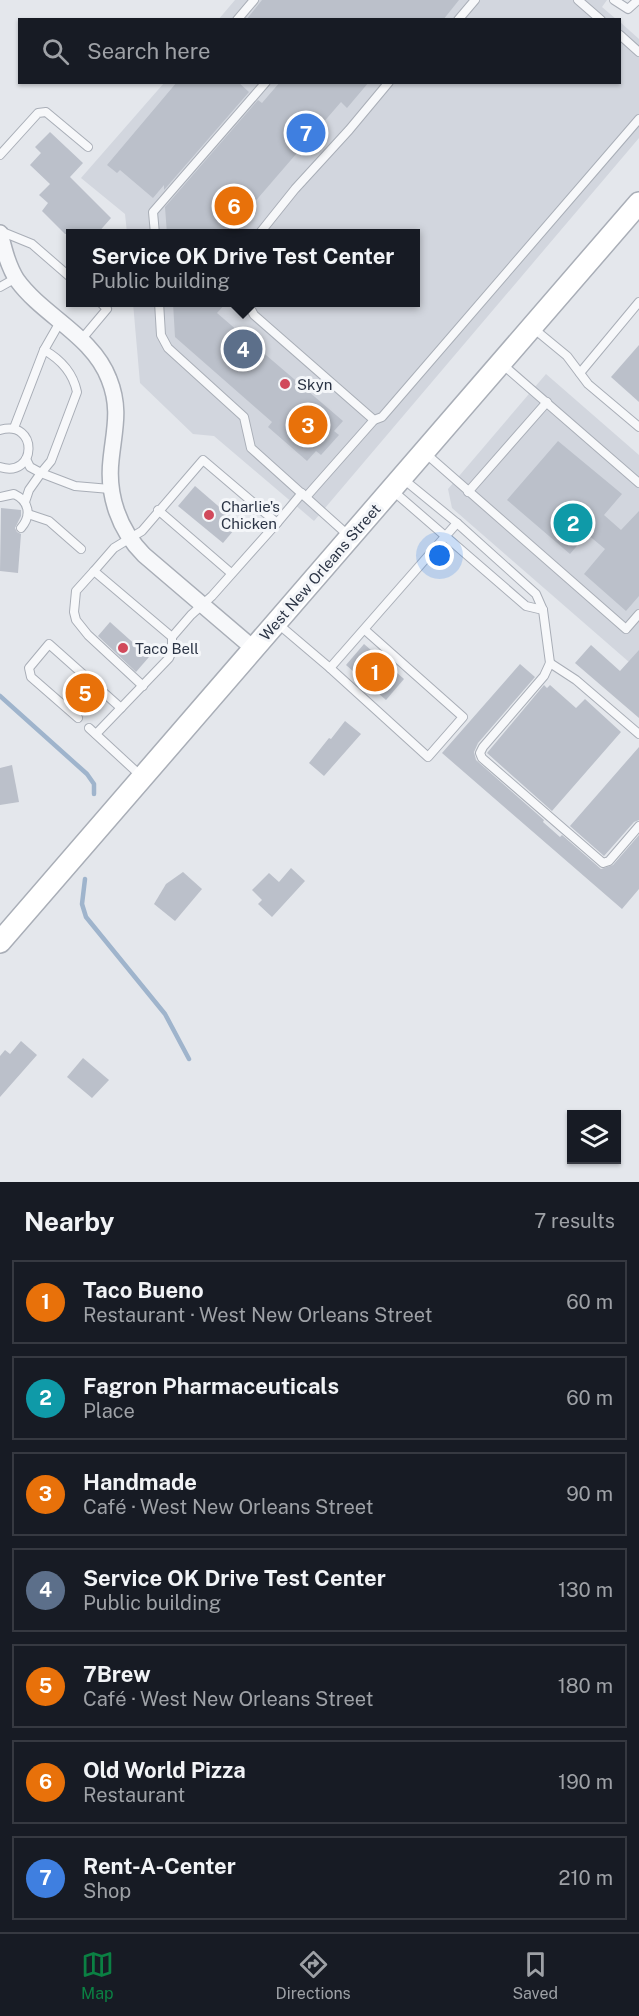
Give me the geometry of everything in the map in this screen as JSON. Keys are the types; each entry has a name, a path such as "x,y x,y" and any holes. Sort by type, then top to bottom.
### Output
{"main road":[{"name":"West New Orleans Street","path":"0,942 639,203"}],"street":[{"path":"0,232 4,249 16,278 81,340 99,360 109,378 117,415 111,459 110,489 120,522 130,540 144,555 254,649"}],"lane":[{"path":"239,18 254,0"},
{"path":"460,18 475,0"},
{"path":"614,0 628,9 638,0"},
{"path":"584,2 599,18"},
{"path":"621,36 639,52"},
{"path":"155,229 153,212 264,84"},
{"path":"263,229 387,84"},
{"path":"0,156 38,113 46,112 88,147"},
{"path":"96,734 170,658 172,637 374,420 382,417 639,120"},
{"path":"0,232 32,244 66,274"},
{"path":"0,287 16,278"},
{"path":"580,373 639,302"},
{"path":"81,340 107,309 105,307"},
{"path":"159,307 161,335 164,343 244,417 250,448 350,537"},
{"path":"249,307 254,315 374,420"},
{"path":"14,428 44,350 60,322"},
{"path":"532,327 567,356 588,384 639,427"},
{"path":"21,528 27,519 25,502 29,490 51,461 77,392 75,383 63,365 44,350"},
{"path":"500,363 639,483"},
{"path":"468,492 547,402"},
{"path":"0,429 14,428 25,435 29,453 26,459 15,468 8,470 0,467"},
{"path":"423,451 626,629 639,614"},
{"path":"26,459 30,467 75,486 110,489"},
{"path":"143,686 88,635 76,620 74,612 76,591 114,548 142,531 203,460 277,523"},
{"path":"396,483 457,523 536,594 543,610 550,663 544,676 483,747 480,753 482,758 603,863 609,861 639,826"},
{"path":"396,483 446,536 526,606 543,610"},
{"path":"0,497 14,494 25,502"},
{"path":"158,510 231,573"},
{"path":"28,513 49,521 81,549"},
{"path":"330,668 457,523"},
{"path":"94,571 172,637"},
{"path":"276,622 428,757 463,717 365,630"},
{"path":"78,718 31,677 29,668 49,644 121,708"},
{"path":"550,663 576,680 639,734"},
{"path":"89,728 142,777"}],"shaded area":[{"path":"235,0 607,0 602,7 615,18 220,18"},
{"path":"621,23 639,39 639,138 314,521 214,436 193,434 140,383 133,307 420,307 420,229 127,229 125,214 81,178 163,84 621,84"},
{"path":"546,374 639,455 639,651 629,662 452,508 448,489"}],"building":[{"path":"262,0 459,0 445,18 248,18"},
{"path":"175,84 240,84 249,92 164,190 164,185 153,198 120,170 117,173 107,165"},
{"path":"278,84 367,84 347,108 341,102 231,229 167,229 165,207 258,100 262,103"},
{"path":"50,132 83,163 70,177 111,218 101,229 66,229 65,234 42,211 48,203 39,195 50,184 30,165 41,153 35,147"},
{"path":"173,307 222,307 217,313 343,421 334,431 339,435 321,455 316,451 307,461 268,427 272,422 175,337"},
{"path":"639,345 639,402 611,377"},
{"path":"558,441 622,494 604,515 621,530 639,511 639,596 626,611 584,574 605,549 587,534 570,554 507,500"},
{"name":"Charlie's Chicken","path":"195,486 239,524 223,543 178,506"},
{"path":"1,508 21,510 21,516 15,528 21,534 18,573 0,571"},
{"name":"Taco Bell","path":"110,622 149,657 136,672 98,636"},
{"path":"364,644 404,679 386,700 346,665"},
{"path":"591,645 620,671 639,650 639,718 575,663"},
{"path":"520,664 535,677 478,743 474,752 476,760 560,837 562,835 601,869 613,865 639,835 639,889 622,909 442,753"},
{"path":"544,685 547,688 550,685 576,708 585,699 621,732 552,811 487,753"},
{"path":"345,721 361,734 324,776 309,763"},
{"path":"639,747 639,820 634,822 604,856 570,826"},
{"path":"12,765 19,802 0,805 0,768"},
{"path":"291,868 305,881 272,917 258,904 262,900 252,890 269,873 279,882"},
{"path":"183,872 202,889 175,921 154,904 166,884"},
{"path":"21,1041 37,1055 0,1097 0,1056 5,1050 10,1054"},
{"path":"83,1058 109,1080 92,1098 67,1077"}],"waterway":[{"path":"0,696 87,774 94,784 94,794"},
{"path":"85,879 82,904 86,917 165,1014 189,1059"}],"place":[{"name":"Rent-A-Center","path":"306,133"},
{"name":"Old World Pizza","path":"234,206"},
{"name":"Service OK Drive Test Center","path":"243,349"},
{"name":"Skyn","path":"285,384"},
{"name":"Handmade","path":"308,425"},
{"name":"Charlie's Chicken","path":"209,515"},
{"name":"Fagron Pharmaceuticals","path":"573,523"},
{"name":"Taco Bell","path":"123,648"},
{"name":"Taco Bueno","path":"375,672"},
{"name":"7Brew","path":"85,693"}]}
